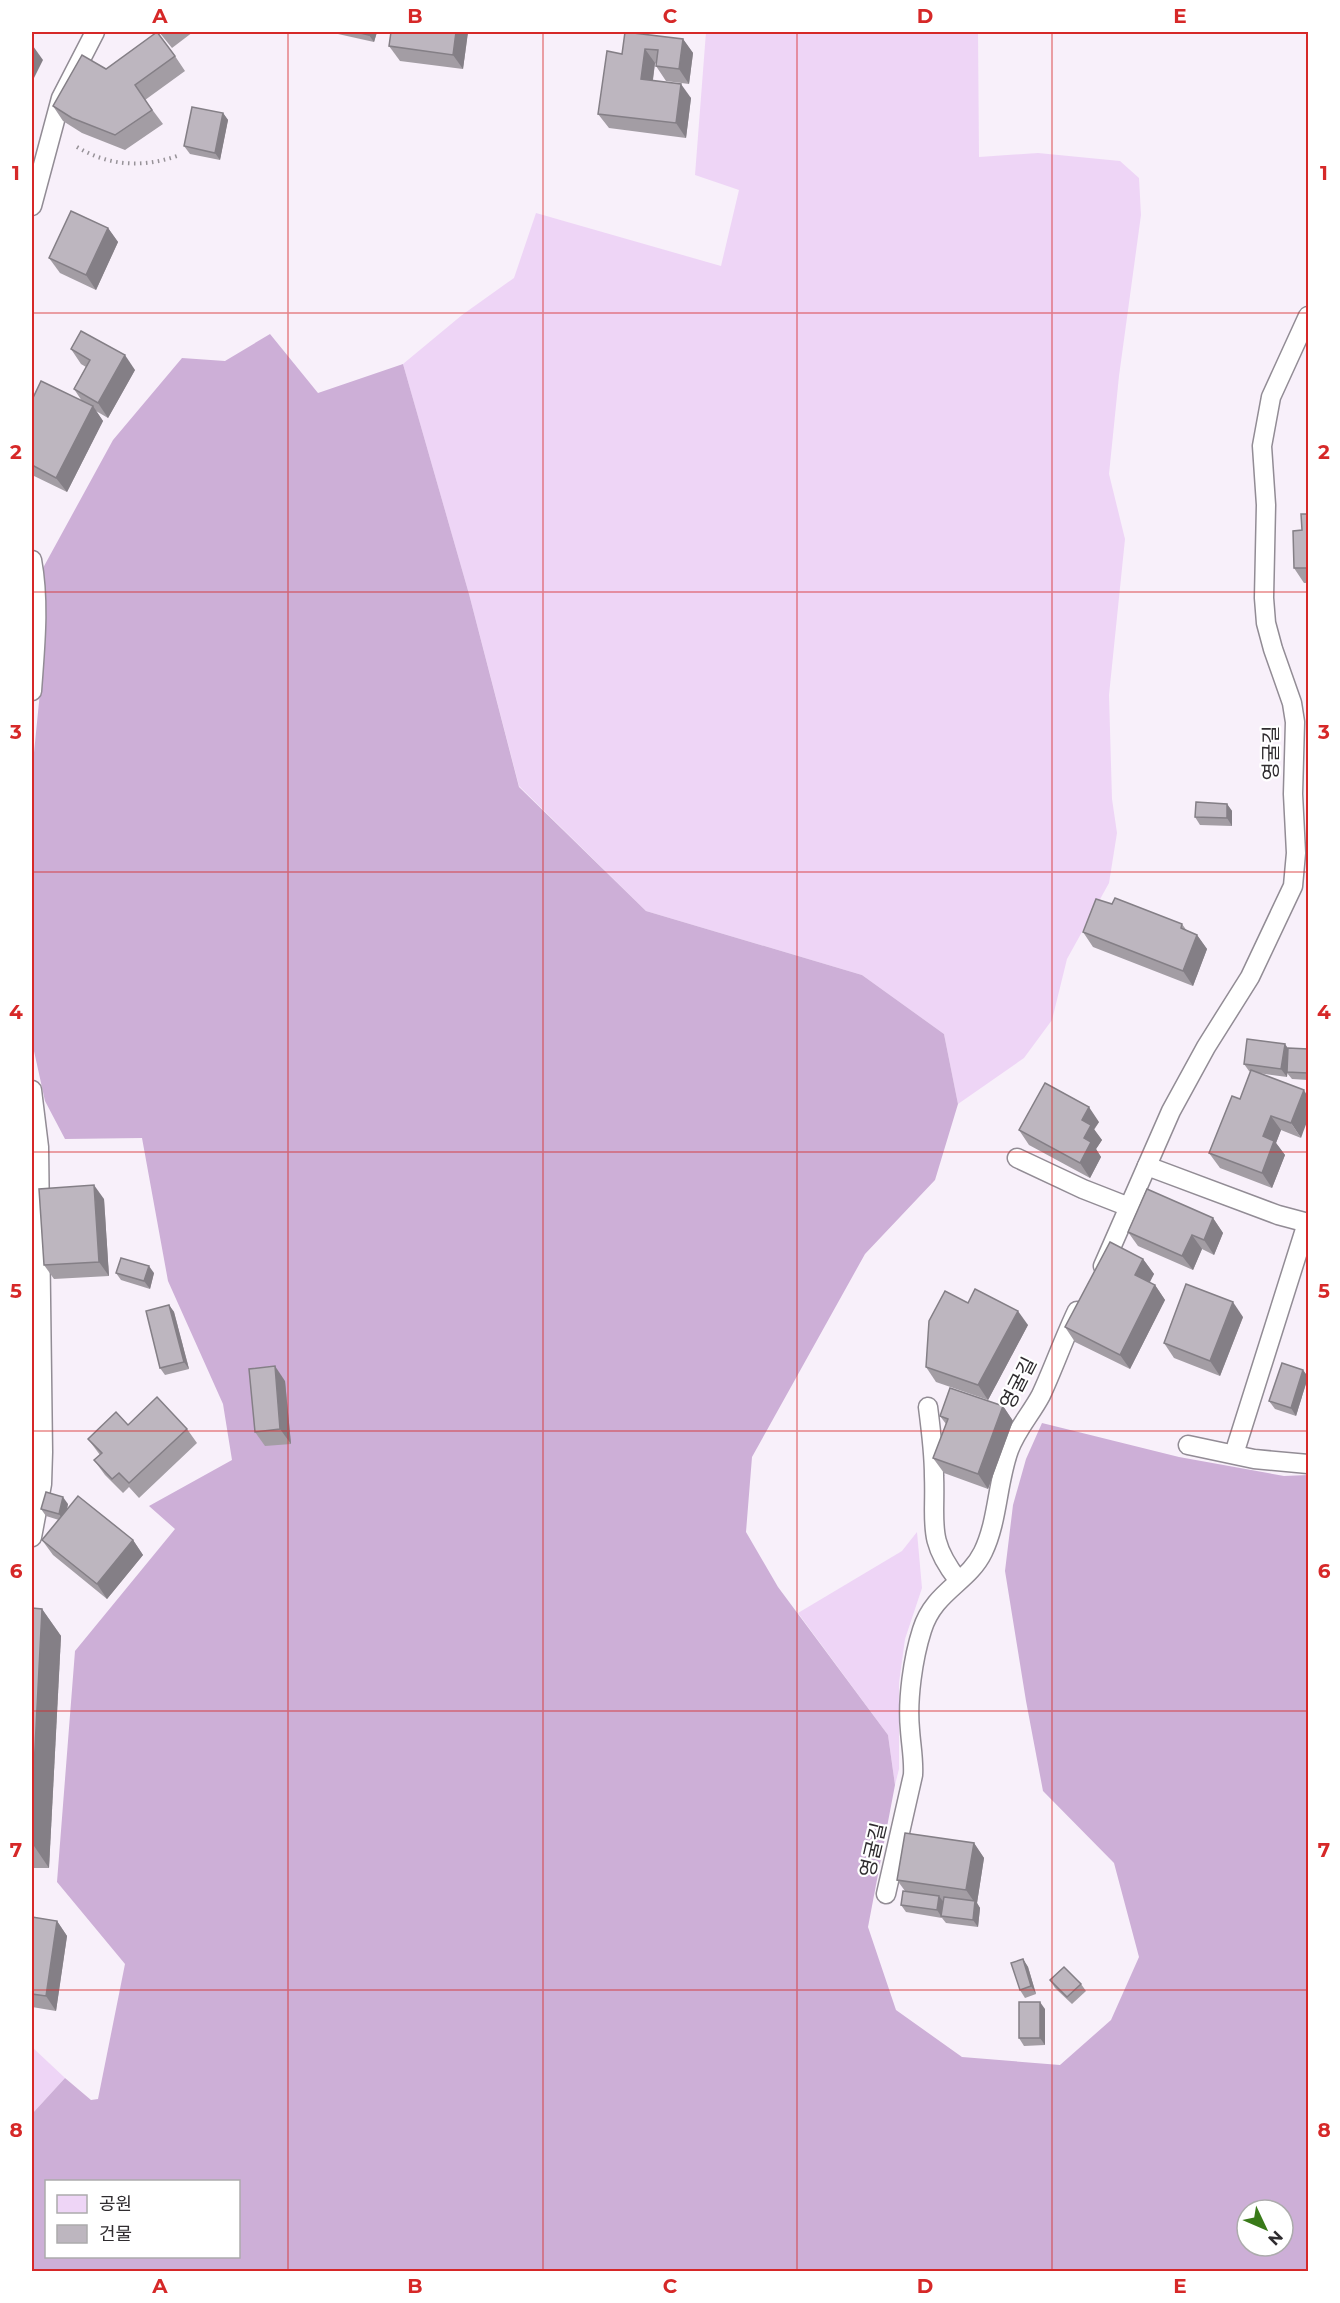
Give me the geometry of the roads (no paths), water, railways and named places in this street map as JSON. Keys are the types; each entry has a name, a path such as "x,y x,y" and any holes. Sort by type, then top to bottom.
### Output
{"lane":[{"path":"32,206 61,99 95,32"},
{"name":"영굴길","path":"886,1893 913,1775 914,1762 909,1728 915,1656 922,1629 931,1609 958,1580 973,1568 983,1553 1008,1452 1014,1437 1041,1393 1076,1313 1129,1207 1171,1111 1206,1047 1250,977 1293,886 1295,871 1293,794 1295,722 1292,703 1266,623 1264,598 1266,505 1262,446 1271,397 1308,316"},
{"path":"32,560 35,579 36,639 32,691"},
{"path":"32,1090 39,1147 43,1452 42,1484 32,1537"},
{"path":"1017,1158 1083,1189 1129,1207"},
{"path":"1147,1166 1278,1215 1308,1223 1234,1454"},
{"path":"928,1407 934,1479 933,1530 938,1548 958,1580"},
{"path":"1188,1445 1254,1459 1308,1464"}]}
